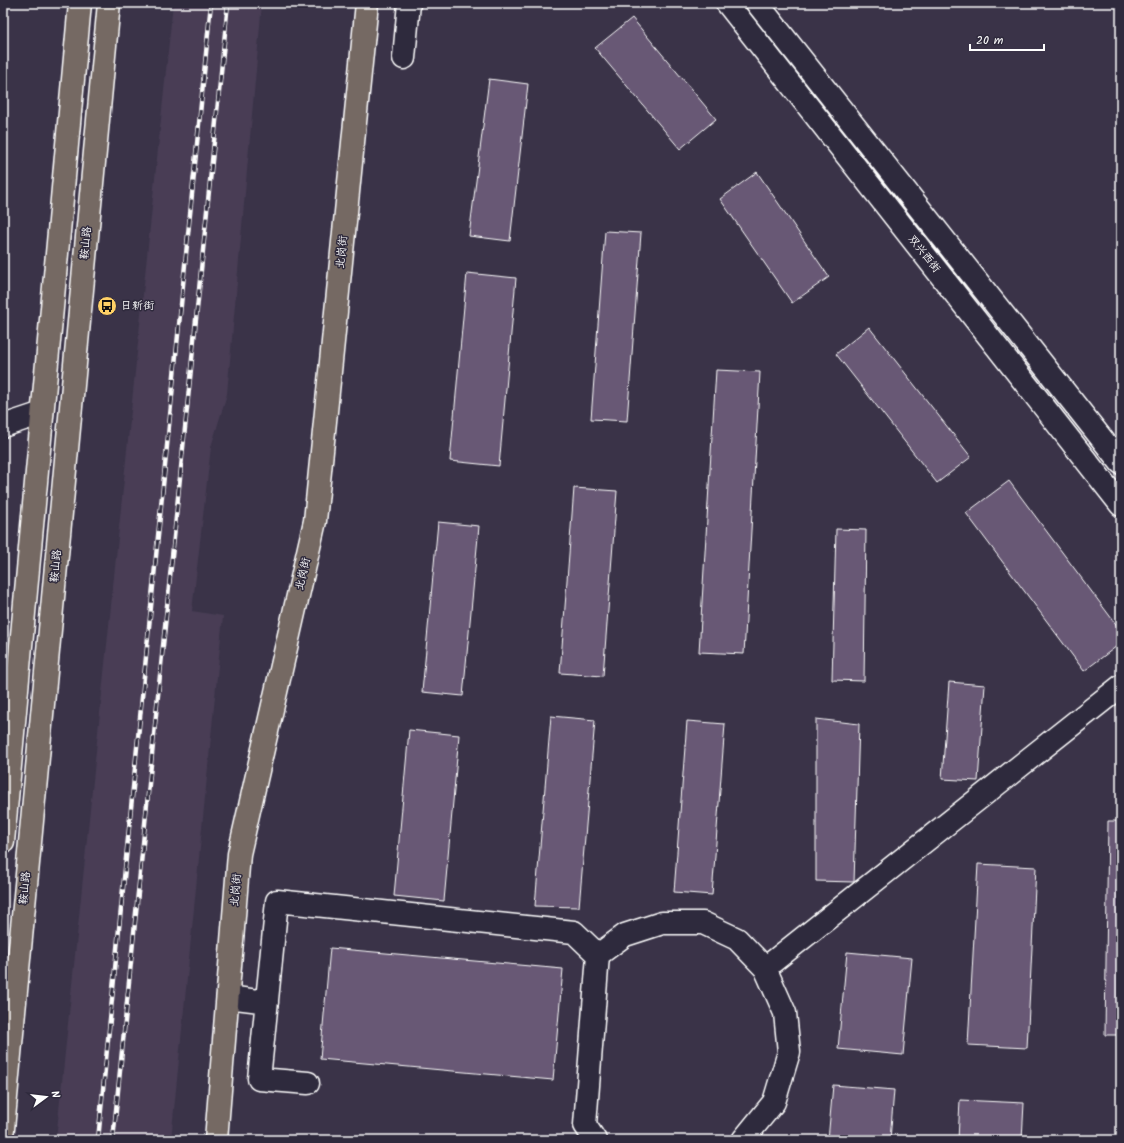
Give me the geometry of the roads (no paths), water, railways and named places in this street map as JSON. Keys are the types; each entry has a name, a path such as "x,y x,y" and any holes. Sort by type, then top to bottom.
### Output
{"main road":[{"path":"3,842 80,3"},
{"name":"鞍山路","path":"3,1129 109,3"},
{"name":"北岗街","path":"216,1140 239,854 315,521 366,3"}],"street":[{"path":"404,58 409,3"},
{"name":"双兴西街","path":"727,3 1121,505"},
{"path":"757,3 1121,463"},
{"path":"3,426 42,413"},
{"path":"766,968 1121,686"},
{"path":"308,1083 259,1079 277,901 574,932 598,955"},
{"path":"596,1140 585,1125 598,955 625,935 662,923 703,923 737,939 766,968 785,1013 789,1052 774,1102 743,1140"},
{"path":"228,997 267,1002"}],"railway":[{"path":"98,1140 211,3"},
{"path":"113,1140 228,3"}],"place":[{"name":"日新街","path":"107,306"}]}
